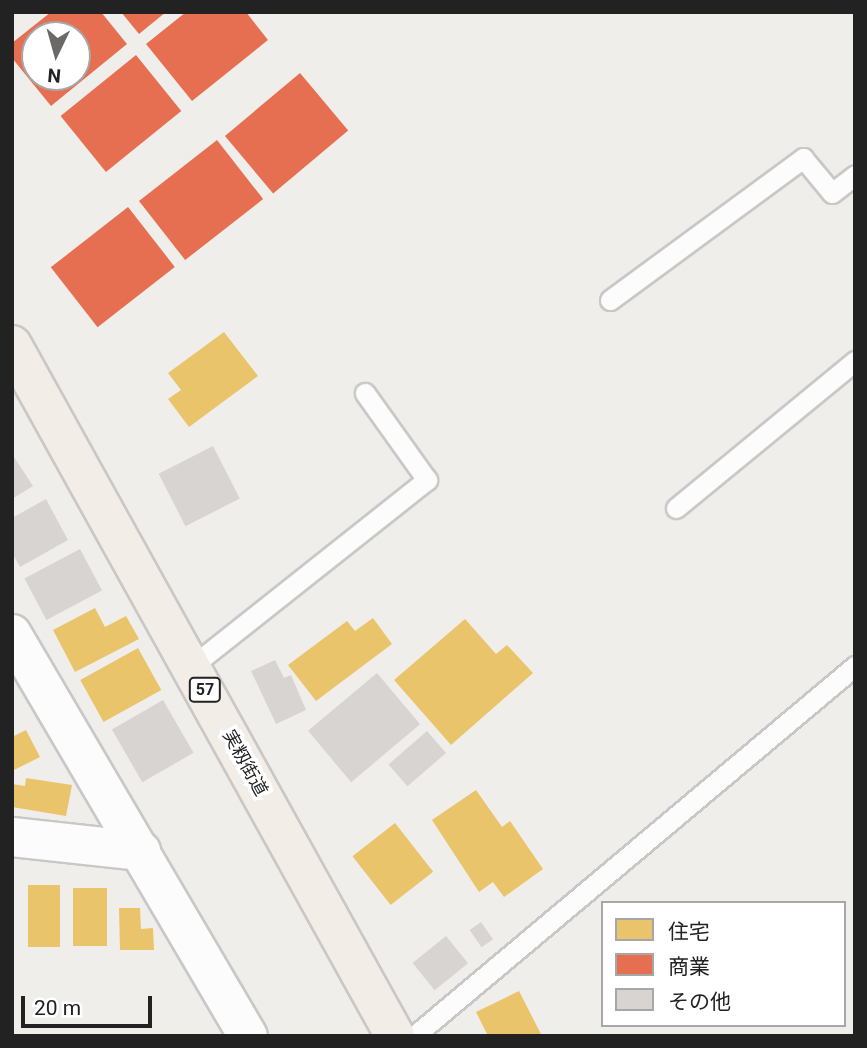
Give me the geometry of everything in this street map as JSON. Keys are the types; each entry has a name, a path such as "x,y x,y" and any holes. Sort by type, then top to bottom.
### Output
{"main road":[{"name":"実籾街道","path":"12,345 395,1036"}],"street":[{"path":"12,634 248,1036"},
{"path":"12,837 141,851"}],"lane":[{"path":"610,300 803,158 832,193 855,175"},
{"path":"676,508 855,361"},
{"path":"192,666 427,480 365,393"},
{"path":"414,1036 855,666"}],"building: 住宅":[{"path":"224,332 258,376 189,427 168,399 181,390 168,373"},
{"path":"95,608 105,627 126,616 139,639 75,672 53,630"},
{"path":"373,618 392,644 316,701 288,665 347,621 355,631"},
{"path":"465,619 496,654 507,645 533,673 451,745 394,680"},
{"path":"138,648 161,690 104,722 80,680"},
{"path":"26,730 40,757 12,771 12,737"},
{"path":"26,778 72,785 66,816 12,807 12,784 25,786"},
{"path":"476,790 502,827 510,821 543,869 504,897 493,882 479,892 432,820"},
{"path":"395,823 433,872 391,905 352,856"},
{"path":"28,885 60,885 60,947 28,947"},
{"path":"73,888 107,888 107,946 73,946"},
{"path":"119,908 140,908 141,929 153,928 154,950 120,950"},
{"path":"519,991 542,1036 488,1036 476,1012"}],"building: 商業":[{"path":"51,12 101,12 127,44 91,73 91,21 40,21"},
{"path":"121,12 166,12 139,34"},
{"path":"186,12 246,12 268,40 192,101 146,44"},
{"path":"21,36 21,69 12,58 12,43"},
{"path":"136,55 181,111 106,172 61,116"},
{"path":"300,73 348,130 273,193 225,136"},
{"path":"39,91 69,91 51,106"},
{"path":"217,140 263,199 185,260 139,201"},
{"path":"128,207 175,267 98,327 51,267"}],"building: その他":[{"path":"213,446 240,499 185,526 159,474"},
{"path":"12,454 33,486 12,499"},
{"path":"46,499 68,540 20,567 12,553 12,518"},
{"path":"80,549 102,590 46,620 24,579"},
{"path":"275,660 284,678 291,675 306,710 276,724 251,671"},
{"path":"377,673 420,724 351,782 308,731"},
{"path":"163,700 194,753 142,782 112,730"},
{"path":"427,731 446,753 408,786 389,764"},
{"path":"481,922 493,939 482,947 470,930"},
{"path":"446,936 468,963 435,990 413,963"}]}
